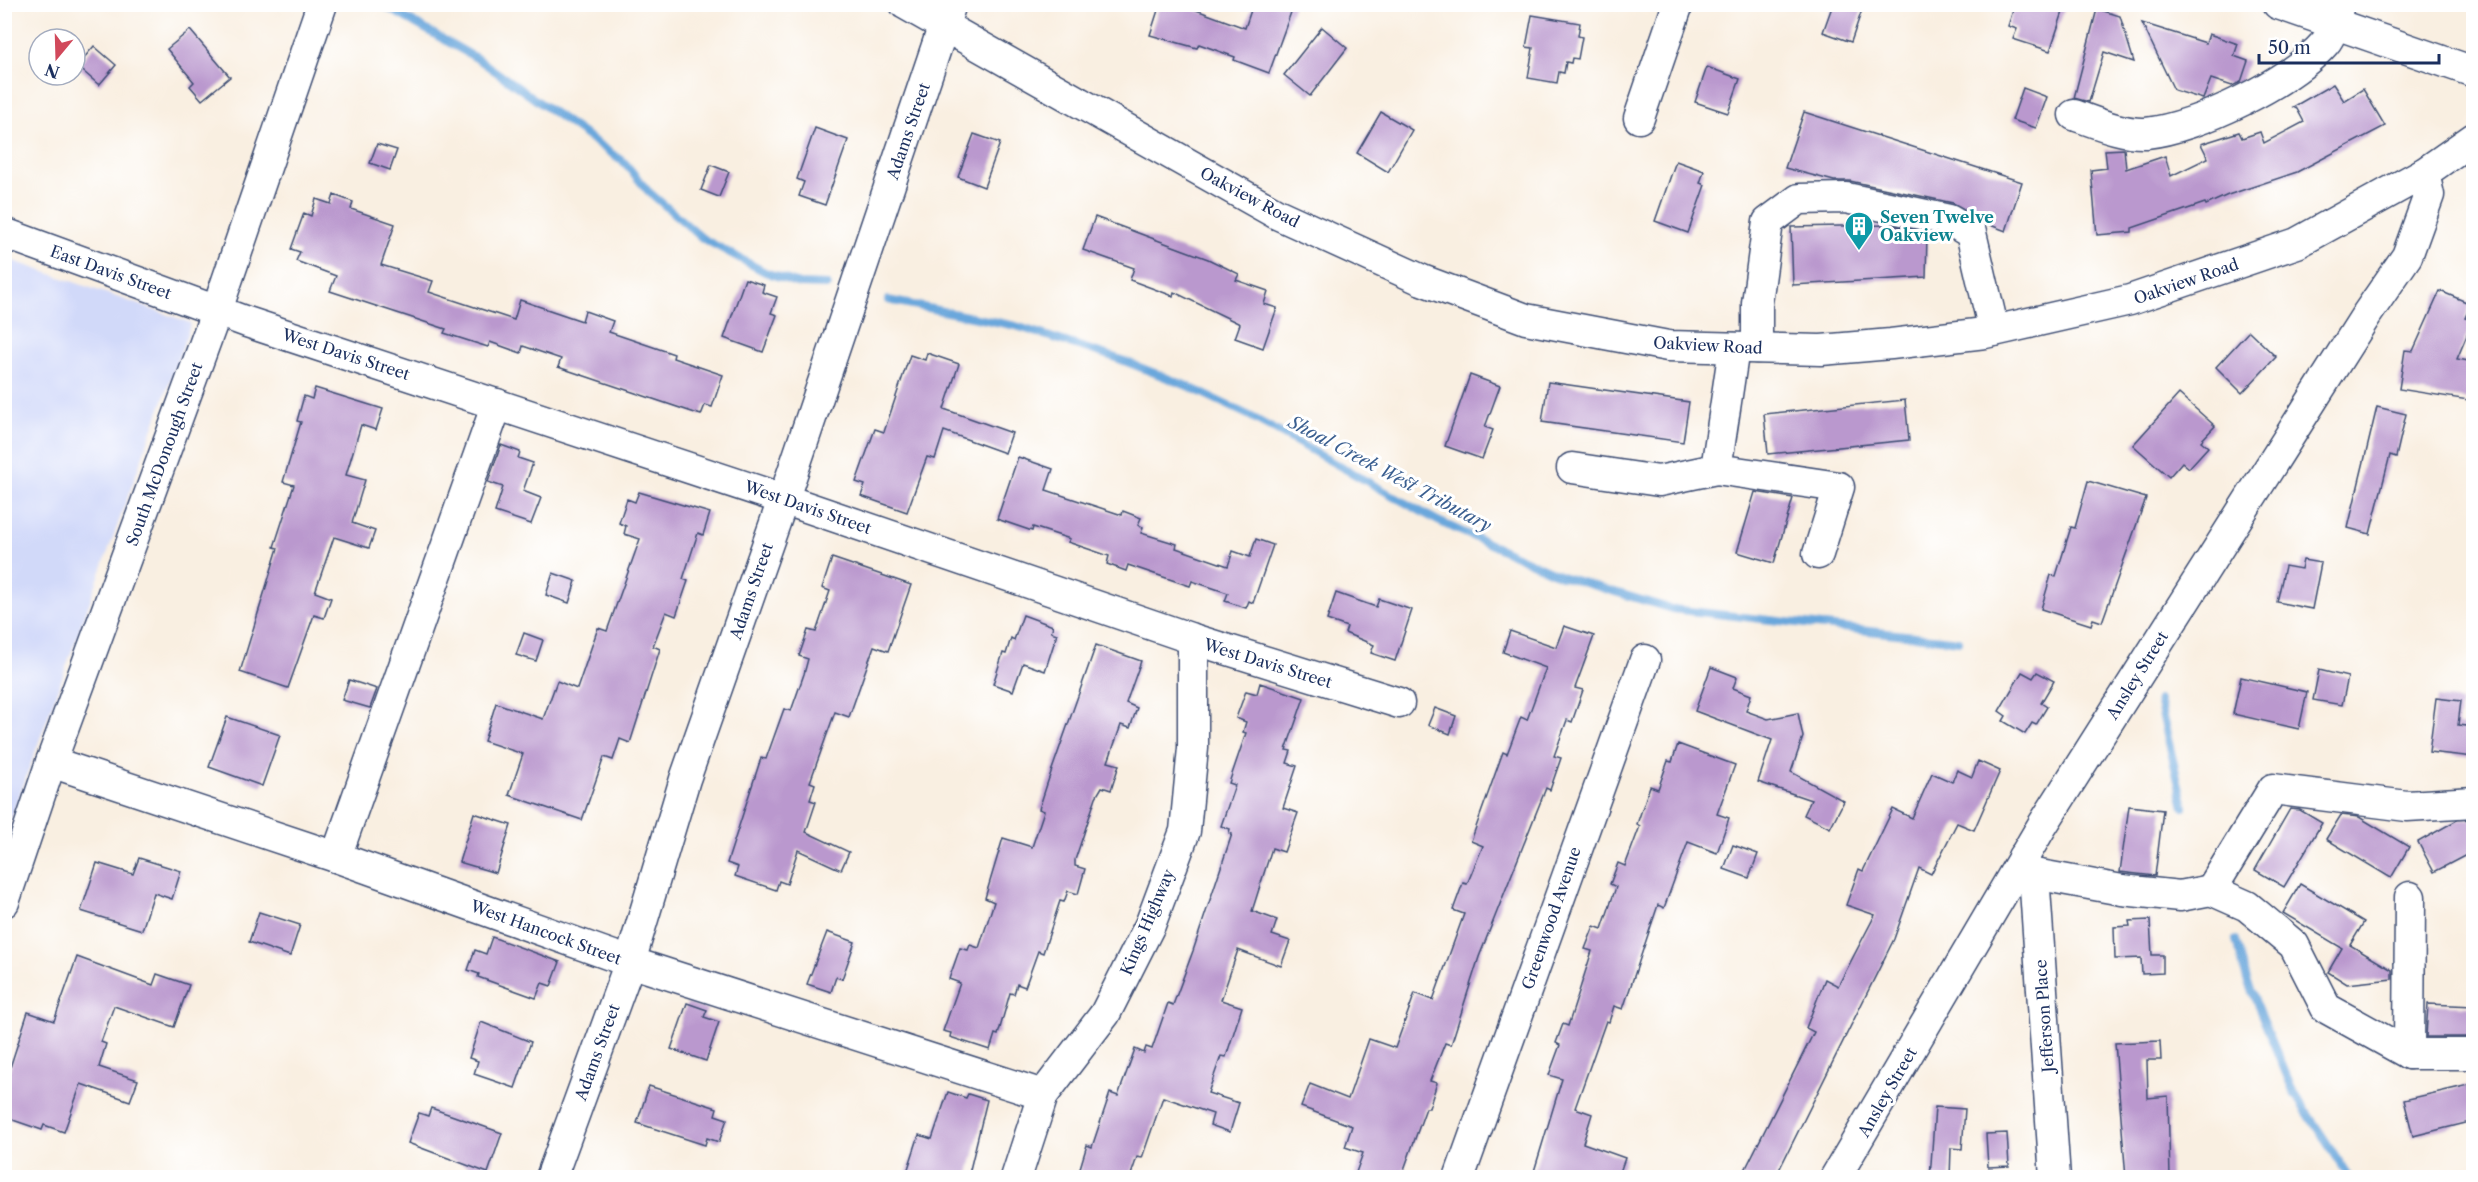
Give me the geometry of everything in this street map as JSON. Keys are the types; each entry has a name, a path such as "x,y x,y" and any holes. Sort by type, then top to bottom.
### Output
{"street":[{"name":"South McDonough Street","path":"4,903 51,762 217,310 322,4"},
{"name":"Oakview Road","path":"905,4 947,15 1277,214 1422,280 1526,319 1668,346 1821,350 1994,331 2130,300 2297,243 2424,173 2474,138"},
{"path":"1639,118 1678,4"},
{"path":"2278,4 2337,13 2474,72"},
{"path":"2074,115 2115,129 2145,133 2191,123 2235,104 2302,64 2327,41 2337,13"},
{"name":"Adams Street","path":"551,1178 630,962 685,779 783,499 947,15"},
{"name":"Ansley Street","path":"1835,1178 2360,324 2407,256 2429,195 2424,173"},
{"path":"1716,469 1757,303 1768,222 1798,199 1846,198 1949,220 1971,233 1994,331"},
{"name":"East Davis Street","path":"4,233 217,310"},
{"name":"West Davis Street","path":"217,310 1193,639 1399,703"},
{"path":"336,857 497,404"},
{"path":"1572,468 1659,481 1716,469 1839,487 1818,554"},
{"name":"Kings Highway","path":"1016,1178 1043,1095 1105,1014 1150,925 1185,831 1193,748 1193,639"},
{"name":"Greenwood Avenue","path":"1459,1178 1644,660"},
{"name":"West Hancock Street","path":"51,762 336,857 630,962 1043,1095"},
{"path":"2211,890 2273,789 2407,806 2474,802"},
{"path":"2026,865 2122,890 2180,896 2211,890 2247,906 2294,945 2326,1008 2409,1054 2474,1054"},
{"name":"Jefferson Place","path":"2026,865 2035,889 2055,1178"},
{"path":"2409,1054 2410,897"}],"shaded area":[{"path":"4,258 191,323 5,835"}],"building":[{"path":"1160,4 1180,4 1245,28 1253,4 1294,4 1269,73 1199,44 1197,48 1150,35"},
{"path":"1833,4 1864,4 1851,42 1823,32"},
{"path":"2015,4 2051,4 2064,9 2050,51 2013,39 2017,29 2008,26"},
{"path":"2097,9 2120,16 2134,62 2104,52 2089,102 2074,98"},
{"path":"1532,15 1580,23 1578,36 1582,37 1578,59 1572,58 1571,63 1566,62 1564,73 1559,72 1557,83 1528,78 1533,48 1526,47"},
{"path":"2142,23 2206,43 2209,34 2238,44 2234,56 2248,61 2241,82 2232,86 2211,79 2203,99 2174,90"},
{"path":"1322,27 1347,48 1310,96 1284,75"},
{"path":"190,30 230,77 202,100 190,86 194,82 167,49"},
{"path":"94,46 116,65 99,85 87,75 87,54"},
{"path":"1707,67 1740,79 1728,113 1695,102"},
{"path":"2333,84 2344,101 2363,89 2385,126 2297,172 2228,195 2206,205 2205,203 2132,228 2132,232 2097,235 2091,170 2107,168 2105,150 2124,149 2126,169 2165,156 2171,176 2208,158 2201,144 2239,132 2242,138 2260,132 2264,143 2304,122 2297,109 2293,107"},
{"path":"2023,88 2047,97 2036,128 2012,120"},
{"path":"1381,112 1412,130 1388,172 1357,153"},
{"path":"1804,112 2022,182 2006,231 1990,225 1991,221 1980,218 1953,203 1850,181 1834,181 1785,168"},
{"path":"815,128 848,140 825,205 799,196 804,182 797,179"},
{"path":"974,134 1000,143 984,187 958,177"},
{"path":"377,144 397,150 390,170 370,163"},
{"path":"1676,161 1704,171 1700,183 1705,185 1688,233 1655,221"},
{"path":"711,165 729,172 719,197 701,190"},
{"path":"334,195 353,202 351,209 395,224 381,265 433,281 429,292 514,320 520,300 582,321 585,311 613,321 609,332 674,354 673,358 723,375 712,407 705,405 701,415 558,367 561,359 523,346 521,353 490,342 488,347 444,333 446,329 330,291 336,276 296,261 300,252 291,249 304,213 311,216 316,199 331,204"},
{"path":"1095,217 1208,259 1239,274 1236,280 1268,291 1264,304 1277,308 1263,348 1235,338 1240,324 1174,292 1173,296 1130,280 1134,268 1083,250"},
{"name":"Seven Twelve Oakview","path":"1891,225 1927,233 1926,277 1793,285 1791,227"},
{"path":"745,279 764,285 762,292 777,297 771,313 777,315 763,352 724,338"},
{"path":"2440,291 2471,304 2465,318 2473,321 2457,359 2474,362 2474,387 2471,387 2468,400 2399,389 2405,350 2413,351"},
{"path":"2249,331 2276,357 2242,393 2216,367"},
{"path":"927,353 959,364 944,409 1012,433 1005,453 944,431 935,459 927,457 907,512 861,496 865,485 856,482 875,429 884,432 910,355 925,360"},
{"path":"1470,375 1500,386 1485,427 1493,430 1482,459 1445,446"},
{"path":"1548,382 1689,402 1683,442 1542,422"},
{"path":"315,388 383,409 376,430 361,425 346,475 365,480 352,523 375,531 369,548 334,537 315,592 331,598 324,618 314,615 288,688 240,672 278,548 274,547 294,485 283,482 301,422 297,421 304,396 312,399"},
{"path":"2179,394 2215,426 2201,441 2208,447 2189,468 2182,462 2169,477 2133,445"},
{"path":"1905,400 1909,440 1768,454 1764,414"},
{"path":"2377,407 2406,414 2396,457 2390,455 2370,534 2348,528"},
{"path":"501,445 520,452 518,458 533,463 523,491 541,498 531,524 495,512 503,487 488,482"},
{"path":"1018,457 1053,469 1046,490 1122,515 1123,511 1141,518 1138,525 1143,527 1141,533 1177,544 1176,548 1228,566 1233,551 1250,557 1256,539 1273,545 1253,603 1249,601 1246,608 1225,601 1228,593 1192,581 1190,586 1128,565 1126,571 1107,564 1109,556 1068,542 1070,539 1033,527 1032,531 997,519"},
{"path":"2088,481 2146,498 2102,622 2093,619 2091,625 2041,609 2051,575 2056,576 2071,527 2075,528"},
{"path":"639,492 710,513 703,535 698,533 683,579 688,581 676,616 666,612 653,646 660,649 630,743 620,739 613,760 604,757 582,820 509,795 523,754 484,741 496,703 543,719 557,681 577,689 598,628 607,631 640,539 624,534 626,526 619,523 627,499 635,502"},
{"path":"1755,492 1793,498 1774,563 1737,552"},
{"path":"832,558 911,585 888,651 874,646 849,717 835,712 810,782 815,784 810,800 816,802 806,832 849,852 841,870 798,850 787,884 779,881 776,890 735,876 738,867 727,863 761,758 766,759 784,709 791,711 804,674 808,659 799,656 808,630 816,632 830,591 822,588"},
{"path":"2303,560 2321,563 2312,609 2277,602 2285,566 2301,569"},
{"path":"553,573 576,581 569,603 546,595"},
{"path":"1336,593 1376,607 1379,599 1412,610 1395,661 1371,653 1374,645 1345,633 1347,627 1327,620"},
{"path":"1023,615 1053,626 1051,632 1057,634 1045,671 1023,663 1013,691 993,684 1003,653 1006,654 1011,638 1014,640"},
{"path":"1564,626 1594,636 1575,688 1583,690 1572,722 1567,720 1554,756 1561,758 1550,790 1546,788 1479,957 1451,1045 1445,1043 1430,1081 1437,1083 1401,1178 1354,1178 1363,1153 1345,1147 1352,1126 1301,1107 1310,1084 1348,1099 1369,1039 1395,1048 1415,993 1433,1000 1464,914 1453,910 1463,883 1467,884 1483,846 1471,841 1503,752 1507,754 1521,717 1527,720 1546,668 1503,652 1510,631 1556,647"},
{"path":"524,633 543,640 536,661 516,655"},
{"path":"1096,645 1141,661 1126,703 1137,708 1130,728 1121,725 1108,762 1119,765 1111,790 1102,787 1096,797 1075,860 1075,866 1085,869 1078,894 1068,891 1064,902 1060,901 1043,953 1038,951 1025,987 1017,984 1014,994 1010,993 998,1035 995,1034 990,1050 950,1037 951,1033 943,1031 960,983 949,979 960,948 968,950 970,945 979,948 994,902 985,898 1003,838 1032,847 1044,811 1039,809"},
{"path":"1711,667 1737,677 1733,688 1751,695 1746,711 1768,719 1798,713 1803,737 1791,772 1844,801 1830,828 1804,815 1811,800 1758,782 1772,740 1695,711"},
{"path":"2319,670 2348,677 2342,705 2313,700"},
{"path":"2022,672 2033,678 2037,672 2054,681 2041,703 2047,707 2036,725 2032,723 2025,734 2003,721 2006,716 1999,711"},
{"path":"2241,677 2307,692 2299,729 2233,714"},
{"path":"349,680 377,689 370,708 342,700"},
{"path":"1260,683 1304,698 1286,750 1291,751 1287,763 1297,766 1283,808 1298,813 1284,852 1272,848 1252,911 1277,920 1272,935 1290,941 1281,966 1238,950 1221,1000 1242,1007 1226,1057 1221,1056 1208,1093 1239,1103 1230,1132 1210,1125 1213,1114 1163,1097 1142,1158 1137,1157 1130,1178 1077,1178 1087,1145 1092,1147 1110,1093 1118,1096 1135,1049 1144,1053 1146,1047 1152,1049 1168,1003 1173,1005 1193,951 1232,834 1229,833 1230,829 1221,826 1235,785 1229,783 1246,733 1243,732 1246,722 1236,718 1246,691 1257,694"},
{"path":"2436,698 2461,701 2458,725 2474,727 2474,757 2429,752"},
{"path":"1435,708 1456,716 1450,734 1428,725"},
{"path":"227,717 280,735 262,786 209,767"},
{"path":"1678,744 1735,765 1717,814 1729,818 1717,853 1688,842 1664,908 1658,905 1623,1009 1614,1006 1609,1022 1606,1021 1575,1108 1592,1114 1583,1143 1625,1158 1618,1178 1532,1178 1562,1079 1549,1075 1560,1045 1556,1043 1563,1024 1568,1026 1592,951 1585,949 1594,926 1602,929 1616,887 1610,884 1618,863 1625,866 1640,826 1637,824 1650,786 1658,789 1668,761 1672,762"},
{"path":"1978,761 2000,771 1974,830 1957,823 1931,874 1919,868 1894,939 1775,1178 1741,1178 1814,1032 1806,1028 1825,979 1838,986 1875,915 1846,905 1859,869 1863,871 1893,809 1912,818 1932,773 1952,782 1957,770 1972,777"},
{"path":"2129,806 2163,810 2155,876 2120,872"},
{"path":"2290,809 2300,810 2322,823 2284,887 2255,870"},
{"path":"474,813 511,825 496,873 459,862"},
{"path":"2341,815 2359,817 2409,847 2391,878 2326,839"},
{"path":"2474,819 2474,851 2434,872 2418,842 2457,820"},
{"path":"1733,845 1758,854 1749,878 1724,869"},
{"path":"139,858 181,871 172,899 154,893 142,930 81,911 97,863 133,874"},
{"path":"2300,884 2364,922 2350,945 2392,970 2392,979 2347,984 2328,972 2342,948 2283,913"},
{"path":"259,912 300,925 290,956 249,942"},
{"path":"2150,920 2152,955 2163,955 2163,973 2142,974 2141,958 2115,959 2114,927 2130,926 2129,921"},
{"path":"827,932 855,942 842,979 836,977 831,992 807,984"},
{"path":"492,937 560,962 551,986 542,983 536,998 478,977 479,974 468,970 475,950 486,954"},
{"path":"77,957 153,985 157,974 189,985 174,1027 114,1006 101,1042 106,1044 99,1067 138,1080 130,1101 81,1084 64,1132 44,1125 42,1130 4,1117 4,1086 28,1012 54,1021"},
{"path":"687,1003 707,1010 704,1017 719,1022 706,1061 671,1049"},
{"path":"2428,1004 2474,1006 2474,1037 2426,1037"},
{"path":"481,1022 531,1042 515,1088 474,1074 478,1061 469,1058"},
{"path":"2160,1041 2161,1060 2147,1060 2148,1098 2168,1096 2170,1178 2126,1178 2115,1043"},
{"path":"2469,1085 2474,1121 2413,1136 2404,1100"},
{"path":"649,1086 717,1108 715,1115 727,1119 719,1142 707,1138 705,1145 637,1123"},
{"path":"948,1092 966,1098 968,1094 987,1100 968,1178 905,1178 919,1135 932,1139"},
{"path":"1935,1107 1965,1109 1962,1149 1951,1148 1950,1178 1930,1178"},
{"path":"431,1108 502,1133 488,1173 408,1143 419,1113 428,1116"},
{"path":"2007,1133 2009,1166 1988,1167 1986,1134"}],"waterway":[{"name":"Shoal Creek West Tributary","path":"381,4 478,59 625,163 648,191 702,238 765,272 799,284 827,285"},
{"name":"Shoal Creek West Tributary","path":"888,300 1016,326 1119,359 1185,385 1250,416 1438,521 1561,576 1672,609 1959,641"},
{"name":"Shoal Creek West Tributary","path":"2159,700 2184,807"},
{"name":"Shoal Creek West Tributary","path":"2236,940 2247,980 2294,1093 2350,1178"}],"place":[{"name":"Seven Twelve Oakview","path":"1859,252"}]}
